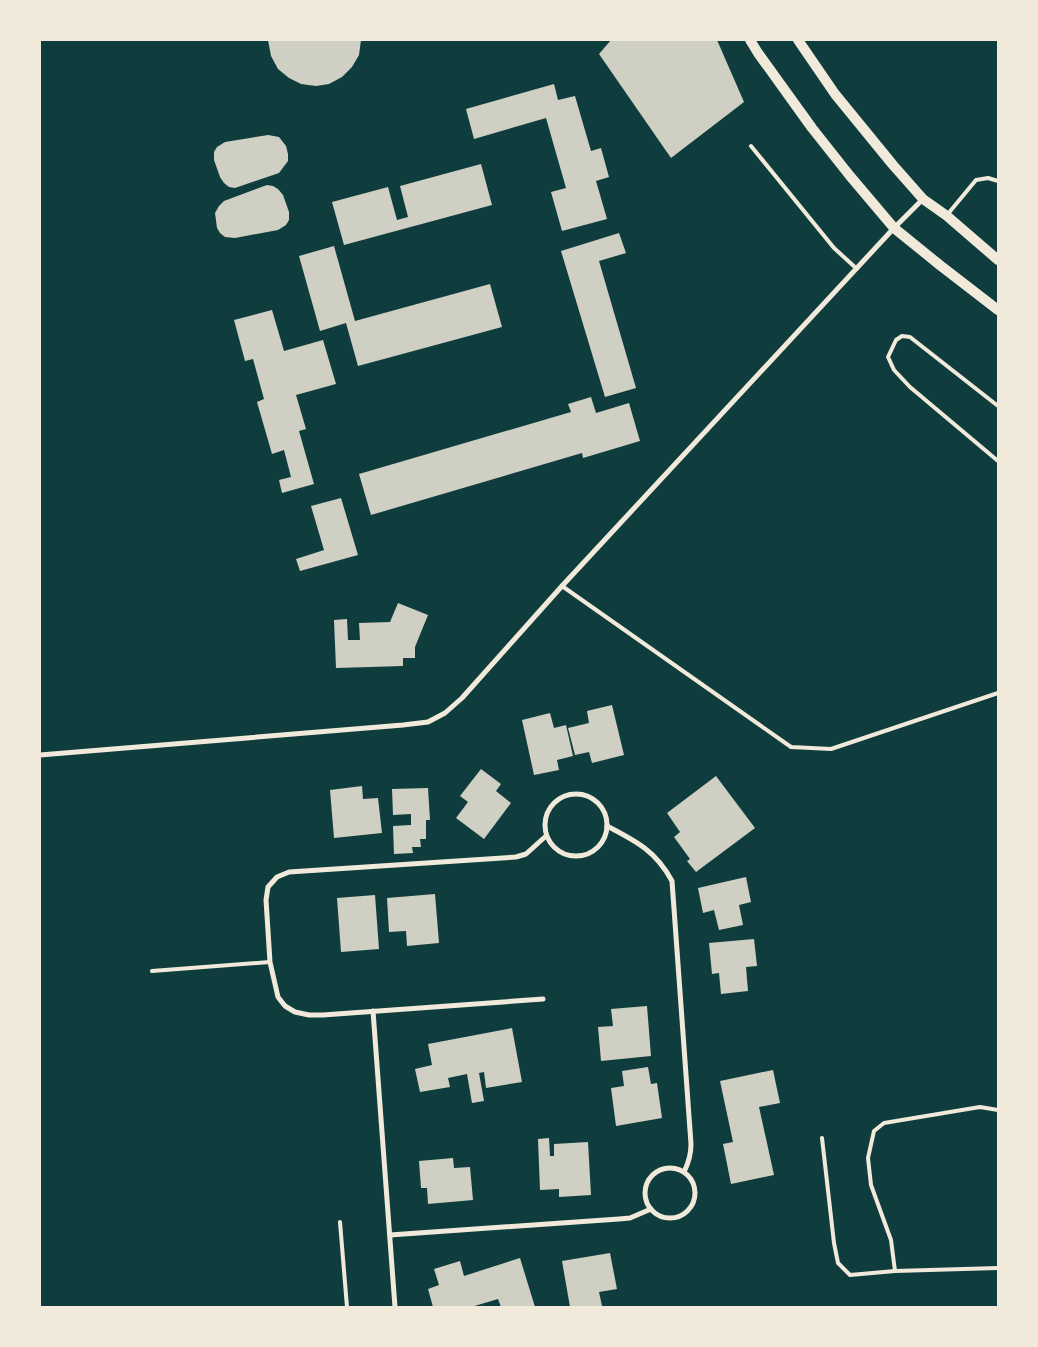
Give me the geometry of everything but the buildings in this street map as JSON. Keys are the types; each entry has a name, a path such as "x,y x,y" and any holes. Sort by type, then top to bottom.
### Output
{"main road":[{"path":"750,40 812,128 894,228 998,310"},
{"path":"798,40 835,94 893,165 923,198 998,260"}],"street":[{"path":"40,755 404,725 428,722 445,713 462,698 562,586 923,198"},
{"path":"576,793 595,799 602,807 606,816 605,836 591,852 581,856 560,852 546,836 544,826 550,807 557,799 566,795 576,793"},
{"path":"607,826 629,837 658,859 672,882 691,1144 689,1162 684,1172"},
{"path":"543,999 323,1015 295,1012 285,1006 278,997 270,962 266,900 268,887 277,877 289,872 516,857 526,854 546,836"},
{"path":"372,1011 394,1307"},
{"path":"677,1168 691,1178 695,1185 696,1194 689,1210 674,1218 666,1218 657,1215 651,1209 645,1194 649,1179 654,1174 661,1169 677,1168"},
{"path":"390,1235 619,1220 630,1218 651,1209"}],"lane":[{"path":"750,146 834,248 857,269"},
{"path":"947,216 976,180 988,178 998,181"},
{"path":"998,406 910,337 902,336 896,340 888,357 894,370 910,387 998,461"},
{"path":"562,586 791,747 831,749 998,693"},
{"path":"152,971 270,962"},
{"path":"895,1271 891,1240 871,1185 868,1158 874,1131 884,1122 980,1107 998,1110"},
{"path":"822,1138 838,1263 850,1275 895,1271 998,1268"},
{"path":"340,1222 347,1307"}]}
